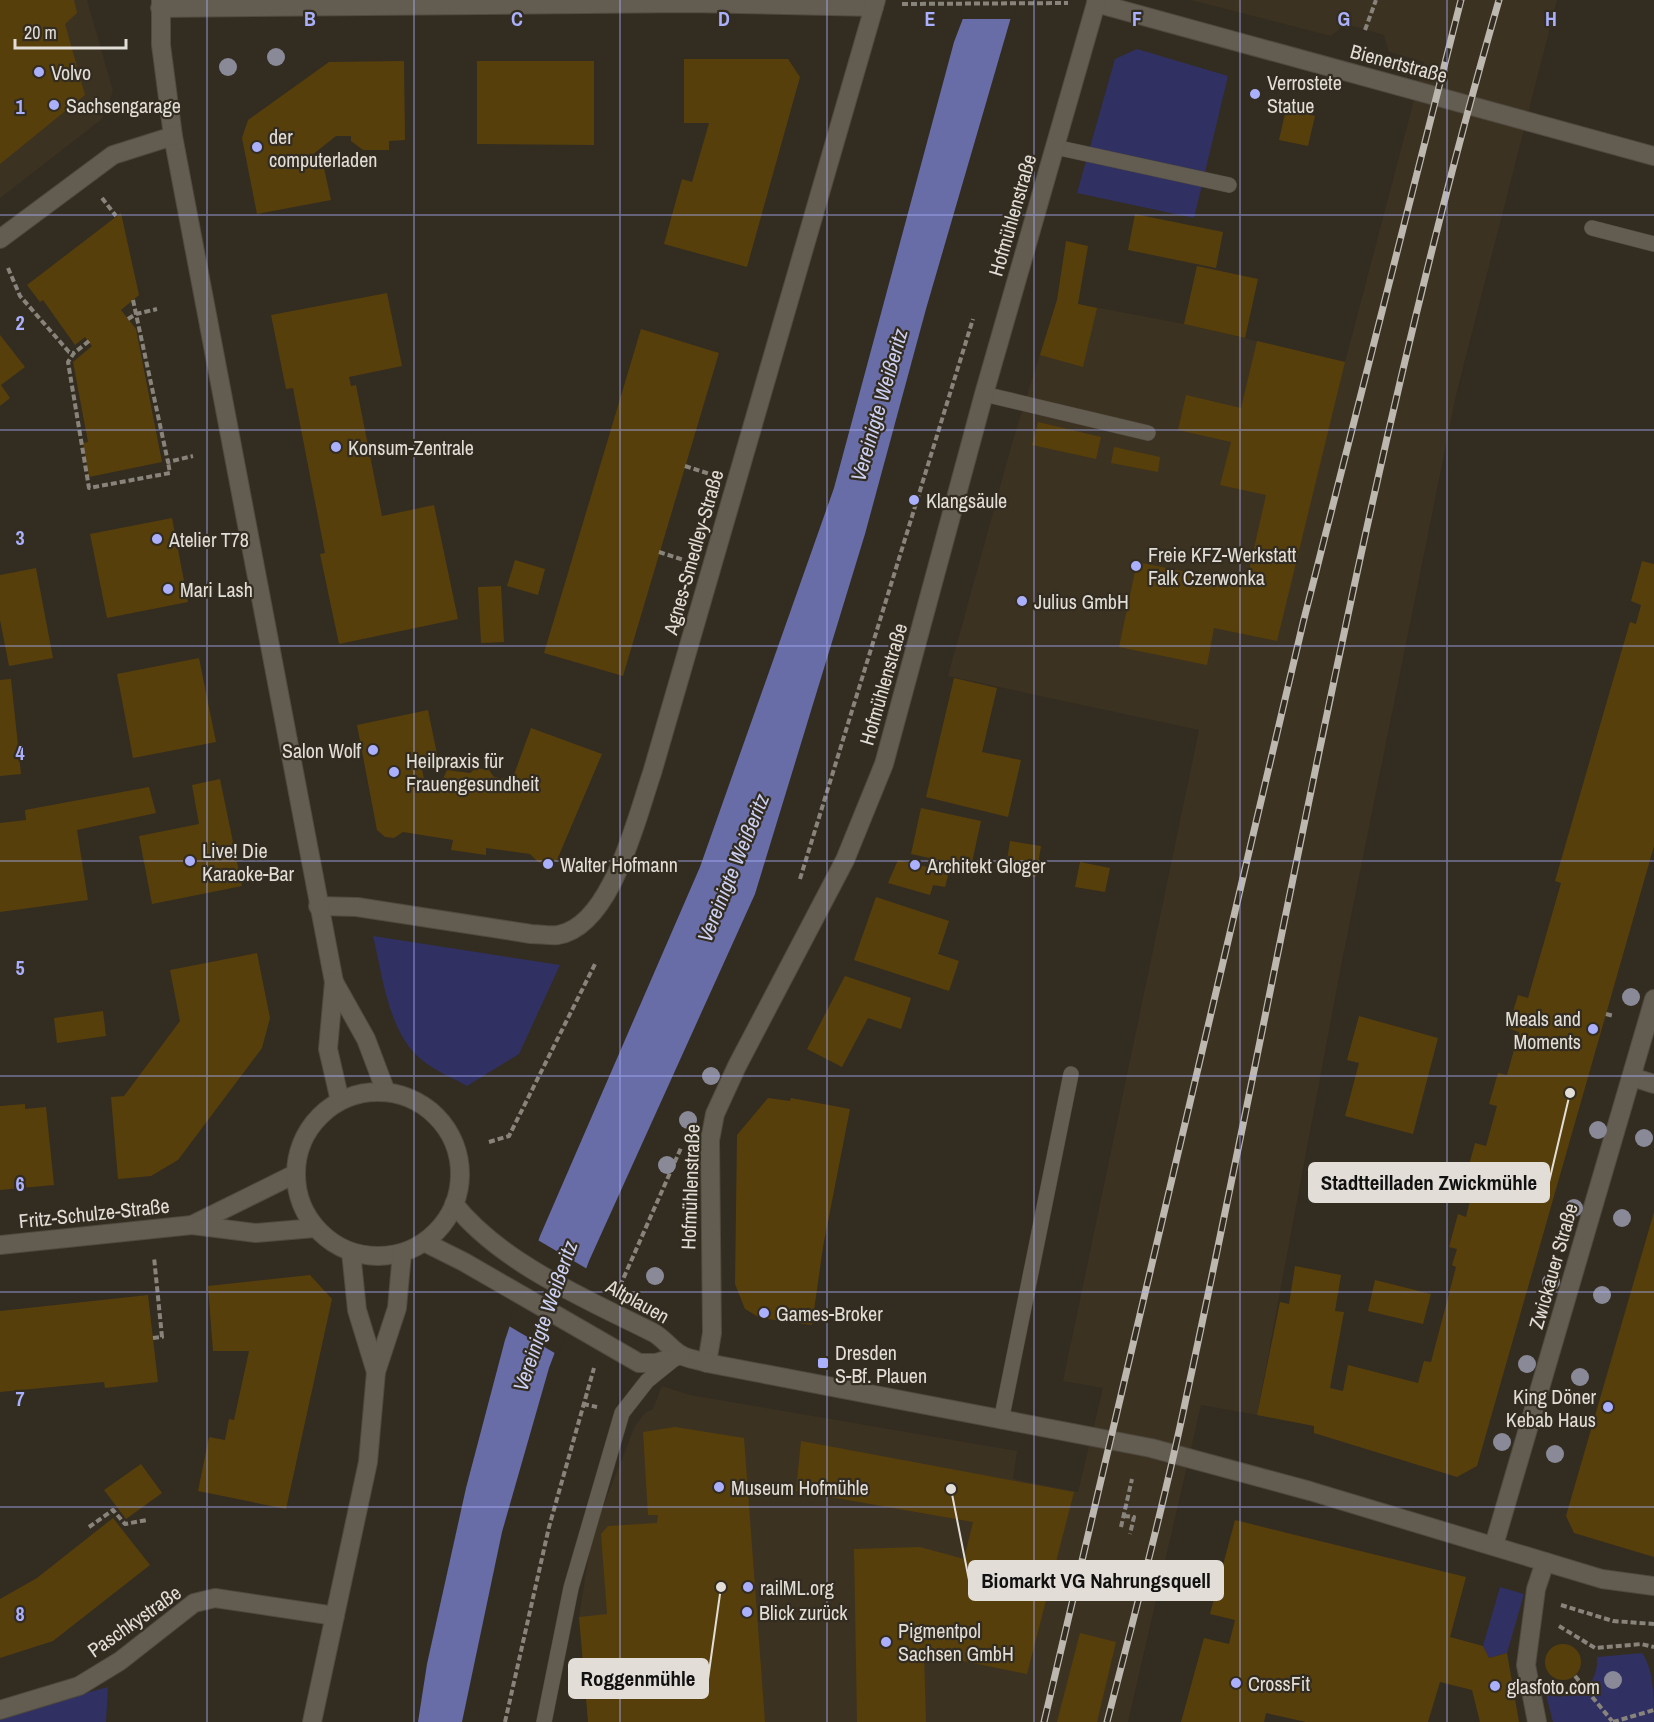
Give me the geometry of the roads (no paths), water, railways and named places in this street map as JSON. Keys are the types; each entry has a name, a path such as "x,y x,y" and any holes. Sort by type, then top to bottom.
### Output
{"street":[{"name":"Hofmühlenstraße","path":"707,1363 712,1333 710,1140 715,1114 844,860 884,764 984,394 1097,2"},
{"name":"Bienertstraße","path":"1097,2 1654,156"},
{"path":"340,1101 328,1049 334,982 173,136 161,45 161,4 282,6 678,3 816,6 875,4"},
{"name":"Agnes-Smedley-Straße","path":"318,906 357,907 531,934 560,934 578,926 598,907 630,839 652,773 875,4"},
{"path":"0,239 113,155 173,136"},
{"path":"334,982 366,1039 386,1092"},
{"name":"Zwickauer Straße","path":"1494,1545 1654,999"},
{"path":"1632,1077 1654,1084"},
{"path":"386,1092 414,1100 437,1114 452,1137 460,1170 454,1204 441,1226 424,1242 402,1253 377,1255 351,1252 315,1228 299,1200 295,1174 301,1143 317,1118 340,1101 362,1093 386,1092"},
{"name":"Fritz-Schulze-Straße","path":"192,1224 295,1174"},
{"name":"Altplauen","path":"454,1204 475,1229 496,1247 614,1305 656,1334 681,1355"},
{"name":"Fritz-Schulze-Straße","path":"0,1245 192,1224 256,1233 315,1228"},
{"path":"424,1242 464,1262 602,1344 639,1363 656,1364 681,1355 707,1363 1150,1448 1310,1491 1602,1579 1654,1586"},
{"path":"351,1252 357,1310 376,1372"},
{"path":"312,1722 370,1452 376,1372 397,1308 402,1253"},
{"path":"1537,1722 1526,1665 1536,1589 1545,1562"},
{"name":"Paschkystraße","path":"0,1710 79,1686 120,1661 194,1603 215,1598 335,1616"}],"lane":[{"path":"1055,147 1229,185"},
{"path":"1592,228 1654,244"},
{"path":"984,394 1148,433"},
{"path":"1001,1420 1071,1074"},
{"path":"544,1722 571,1588 622,1413 647,1381 681,1355"}],"water":[{"name":"Vereinigte Weißeritz","path":"970,0 1016,0 926,309 865,534 755,894 589,1261 549,1368 502,1532 462,1722 418,1722 427,1664 466,1488 505,1340 540,1236 700,867 834,488 954,42"}],"railway":[{"path":"1044,1722 1303,623 1461,0"},
{"path":"1107,1722 1178,1435 1369,520 1452,172 1499,0"}],"place":[{"name":"Volvo","path":"39,72"},
{"name":"Verrostete Statue","path":"1255,94"},
{"name":"Sachsengarage","path":"54,105"},
{"name":"der computerladen","path":"257,147"},
{"name":"Konsum-Zentrale","path":"336,447"},
{"name":"Klangsäule","path":"914,500"},
{"name":"Atelier T78","path":"157,539"},
{"name":"Freie KFZ-Werkstatt Falk Czerwonka","path":"1136,566"},
{"name":"Mari Lash","path":"168,589"},
{"name":"Julius GmbH","path":"1022,601"},
{"name":"Salon Wolf","path":"373,750"},
{"name":"Heilpraxis für Frauengesundheit","path":"394,772"},
{"name":"Live! Die Karaoke-Bar","path":"190,861"},
{"name":"Walter Hofmann","path":"548,864"},
{"name":"Architekt Gloger","path":"915,865"},
{"name":"Meals and Moments","path":"1593,1029"},
{"name":"Stadtteilladen Zwickmühle","path":"1570,1093"},
{"name":"Games-Broker","path":"764,1313"},
{"name":"Dresden S-Bf. Plauen","path":"823,1363"},
{"name":"King Döner Kebab Haus","path":"1608,1407"},
{"name":"Museum Hofmühle","path":"719,1487"},
{"name":"Biomarkt VG Nahrungsquell","path":"951,1489"},
{"name":"Roggenmühle","path":"721,1587"},
{"name":"railML.org","path":"748,1587"},
{"name":"Blick zurück","path":"747,1612"},
{"name":"Pigmentpol Sachsen GmbH","path":"886,1642"},
{"name":"CrossFit","path":"1236,1683"},
{"name":"glasfoto.com","path":"1495,1686"}]}
